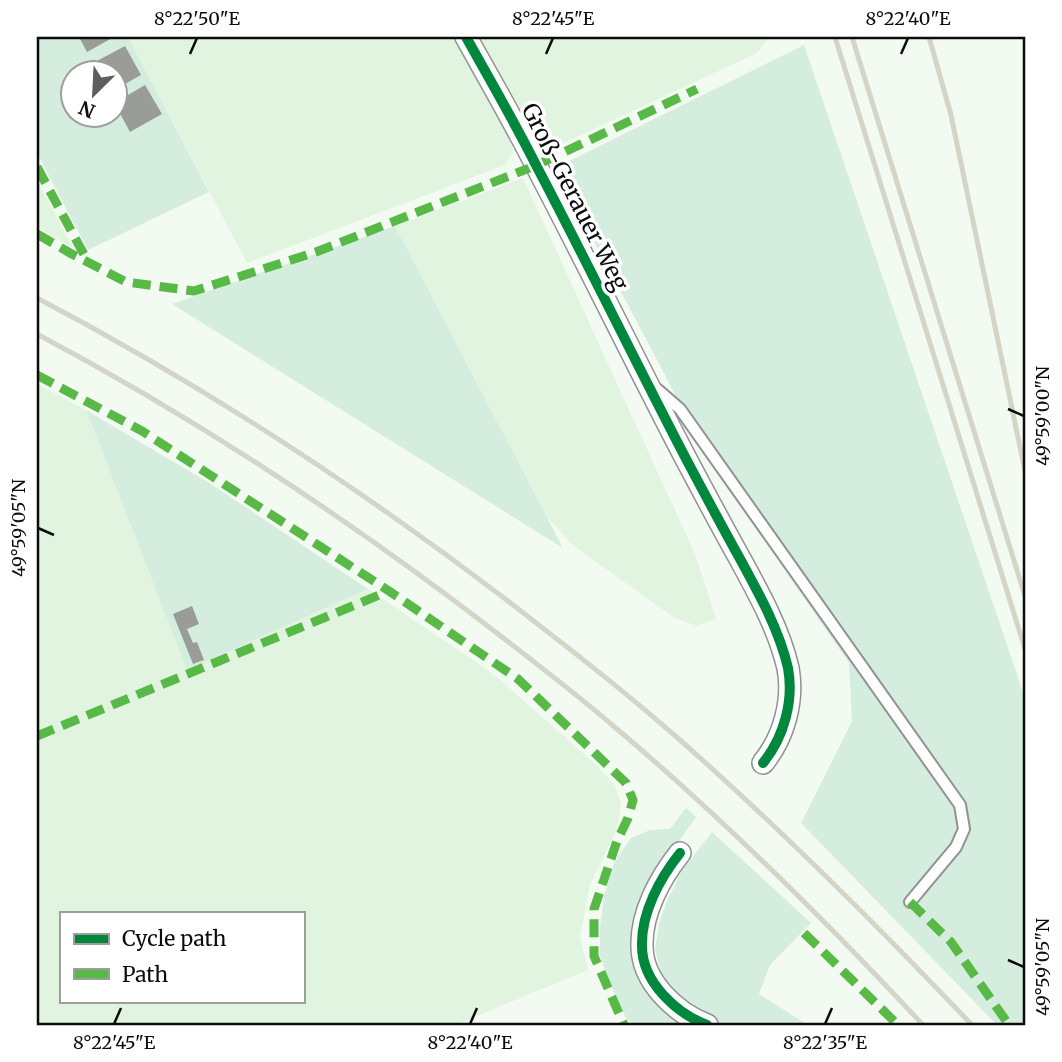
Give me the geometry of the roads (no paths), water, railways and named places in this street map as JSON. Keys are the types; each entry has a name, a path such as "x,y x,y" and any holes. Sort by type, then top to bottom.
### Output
{"street":[{"name":"Groß-Gerauer Weg","path":"466,37 537,165 644,378 775,627 789,672 789,705 780,733 763,763"},
{"path":"680,853 662,880 647,915 642,932 642,949 652,979 663,995 696,1021 707,1025"}],"lane":[{"path":"644,378 680,409 960,805 964,829 956,847 910,902"}],"railway":[{"path":"835,37 1025,649"},
{"path":"852,37 1025,596"},
{"path":"929,37 951,115 1025,471"},
{"path":"37,298 158,365 277,438 448,556 547,631 652,716 750,803 863,912 972,1025"},
{"path":"37,334 218,438 334,514 447,595 546,671 603,717 736,836 850,948 923,1025"}]}
